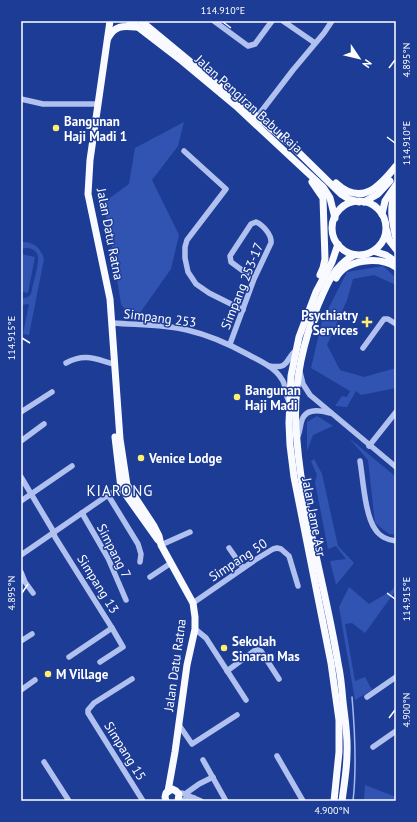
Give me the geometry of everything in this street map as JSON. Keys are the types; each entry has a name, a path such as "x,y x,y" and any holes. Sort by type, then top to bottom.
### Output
{"main road":[{"path":"104,21 106,42"},
{"name":"Jalan Datu Ratna","path":"110,21 90,160 88,194 107,281 113,324 116,440 124,487 155,538 161,544 193,603 195,629 187,665 172,774 173,790 165,795 166,801"},
{"name":"Jalan Pengiran Babu Raja","path":"130,21 140,23 290,144 341,194 349,199 361,202"},
{"path":"106,42 110,34 116,28 140,23"},
{"name":"Jalan Pengiran Babu Raja","path":"140,23 182,61 236,106 323,187 330,198 335,218"},
{"path":"310,164 322,171 341,188 351,192 360,193 376,188 396,166"},
{"path":"304,170 321,194 323,203 325,259 323,268 315,284 316,292"},
{"path":"386,229 381,244 373,251 364,255 354,255 345,251 338,244 333,234 335,218 344,206 361,202 378,194 396,172"},
{"path":"382,214 385,201 396,185"},
{"path":"396,192 393,197 392,208 396,239"},
{"path":"361,202 374,206 382,214 386,224 389,240 396,249"},
{"name":"Jalan Jame 'Asr","path":"334,801 339,752 339,720 331,663 294,477 290,445 289,401 291,376 296,350 306,316 316,292 332,262 338,244"},
{"path":"373,251 386,255 396,262"},
{"name":"Jalan Jame 'Asr","path":"342,801 347,752 346,725 338,663 307,508 296,440 296,410 300,370 306,339 320,302 338,266 354,255"},
{"path":"320,302 326,297 338,275 347,266 362,262 380,261 391,264 396,268"},
{"path":"173,790 180,796 178,801"}],"street":[{"path":"214,21 248,46 254,44 272,21"},
{"path":"283,21 315,43"},
{"path":"257,117 332,21"},
{"path":"21,99 43,104 98,104"},
{"path":"184,151 226,189 187,240 184,253 188,272 192,280 202,289 243,310"},
{"name":"Simpang 253-17","path":"230,344 254,278 272,240 261,225 256,222 253,223 230,253 231,262 254,278"},
{"path":"363,348 384,319 388,319 396,324"},
{"name":"Simpang 253","path":"113,324 185,329 230,344 268,366 282,379 289,401"},
{"path":"268,366 280,367 286,364 296,350"},
{"path":"66,362 76,358 85,357 114,364"},
{"path":"300,370 306,390 330,413 396,467"},
{"path":"21,412 52,392"},
{"path":"296,440 302,420 308,413 318,410 330,413"},
{"path":"369,446 396,412"},
{"path":"21,441 44,424"},
{"path":"360,461 371,523 376,531 383,537 396,541"},
{"path":"21,501 72,466"},
{"name":"Simpang 13","path":"21,477 54,532 55,537 123,647 100,662"},
{"path":"21,555 108,495 124,487"},
{"path":"108,495 138,544 141,554 140,562"},
{"name":"Simpang 7","path":"82,513 108,558 126,600"},
{"path":"161,544 190,532"},
{"path":"229,548 243,568"},
{"name":"Simpang 50","path":"193,603 243,568 254,558 277,548 281,549 289,556 298,586"},
{"path":"150,577 171,562"},
{"path":"21,572 25,582 33,594"},
{"path":"69,657 112,628"},
{"path":"195,629 206,638 246,700"},
{"path":"21,641 32,634"},
{"path":"228,671 254,651 258,650 261,651 279,679"},
{"path":"367,697 396,677"},
{"name":"Simpang 15","path":"132,679 94,703 89,708 88,713 143,801"},
{"path":"21,690 35,680"},
{"path":"179,725 192,744 237,715"},
{"path":"373,747 396,731"},
{"path":"277,756 303,801"},
{"path":"203,760 226,801"},
{"path":"44,762 68,801"},
{"path":"185,794 213,777"},
{"path":"173,790 201,801"},
{"path":"178,801 194,798"}],"shaded area":[{"path":"184,122 178,146 152,180 179,235 171,269 137,317 129,315 121,304 103,203 129,184 135,148"},
{"path":"21,242 36,246 44,259 29,335 23,334 29,304 21,305 21,299 28,297 31,294 38,255 32,249 21,249"},
{"path":"21,254 35,257 28,293 21,291"},
{"path":"383,266 396,278 396,285 374,275 353,279 347,300 327,345 340,370 364,377 396,368 396,388 361,395 356,391 347,407 335,406 342,396 347,397 350,391 311,368 322,321 347,272"},
{"path":"317,416 333,426 313,435 307,451 307,422"},
{"path":"349,438 396,477 396,535 389,534 375,523 368,460"},
{"path":"314,459 322,474 338,546 354,563 336,585 330,561 346,559 336,546 328,549 315,482 317,475 311,461"},
{"path":"396,586 396,590 365,633 352,623 345,624 355,681 365,677 372,690 355,700 339,607 349,587 369,604 391,591"},
{"path":"365,785 396,797 396,801 364,801"}],"waterway":[{"path":"352,697 355,749 353,801"}],"place":[{"name":"Bangunan Haji Madi 1","path":"56,128"},
{"name":"Psychiatry Services","path":"367,322"},
{"name":"Bangunan Haji Madi","path":"237,397"},
{"name":"Venice Lodge","path":"141,458"},
{"name":"Sekolah Sinaran Mas","path":"224,648"},
{"name":"M Village","path":"48,674"}],"district":[{"name":"KIARONG","path":"120,490"}]}
